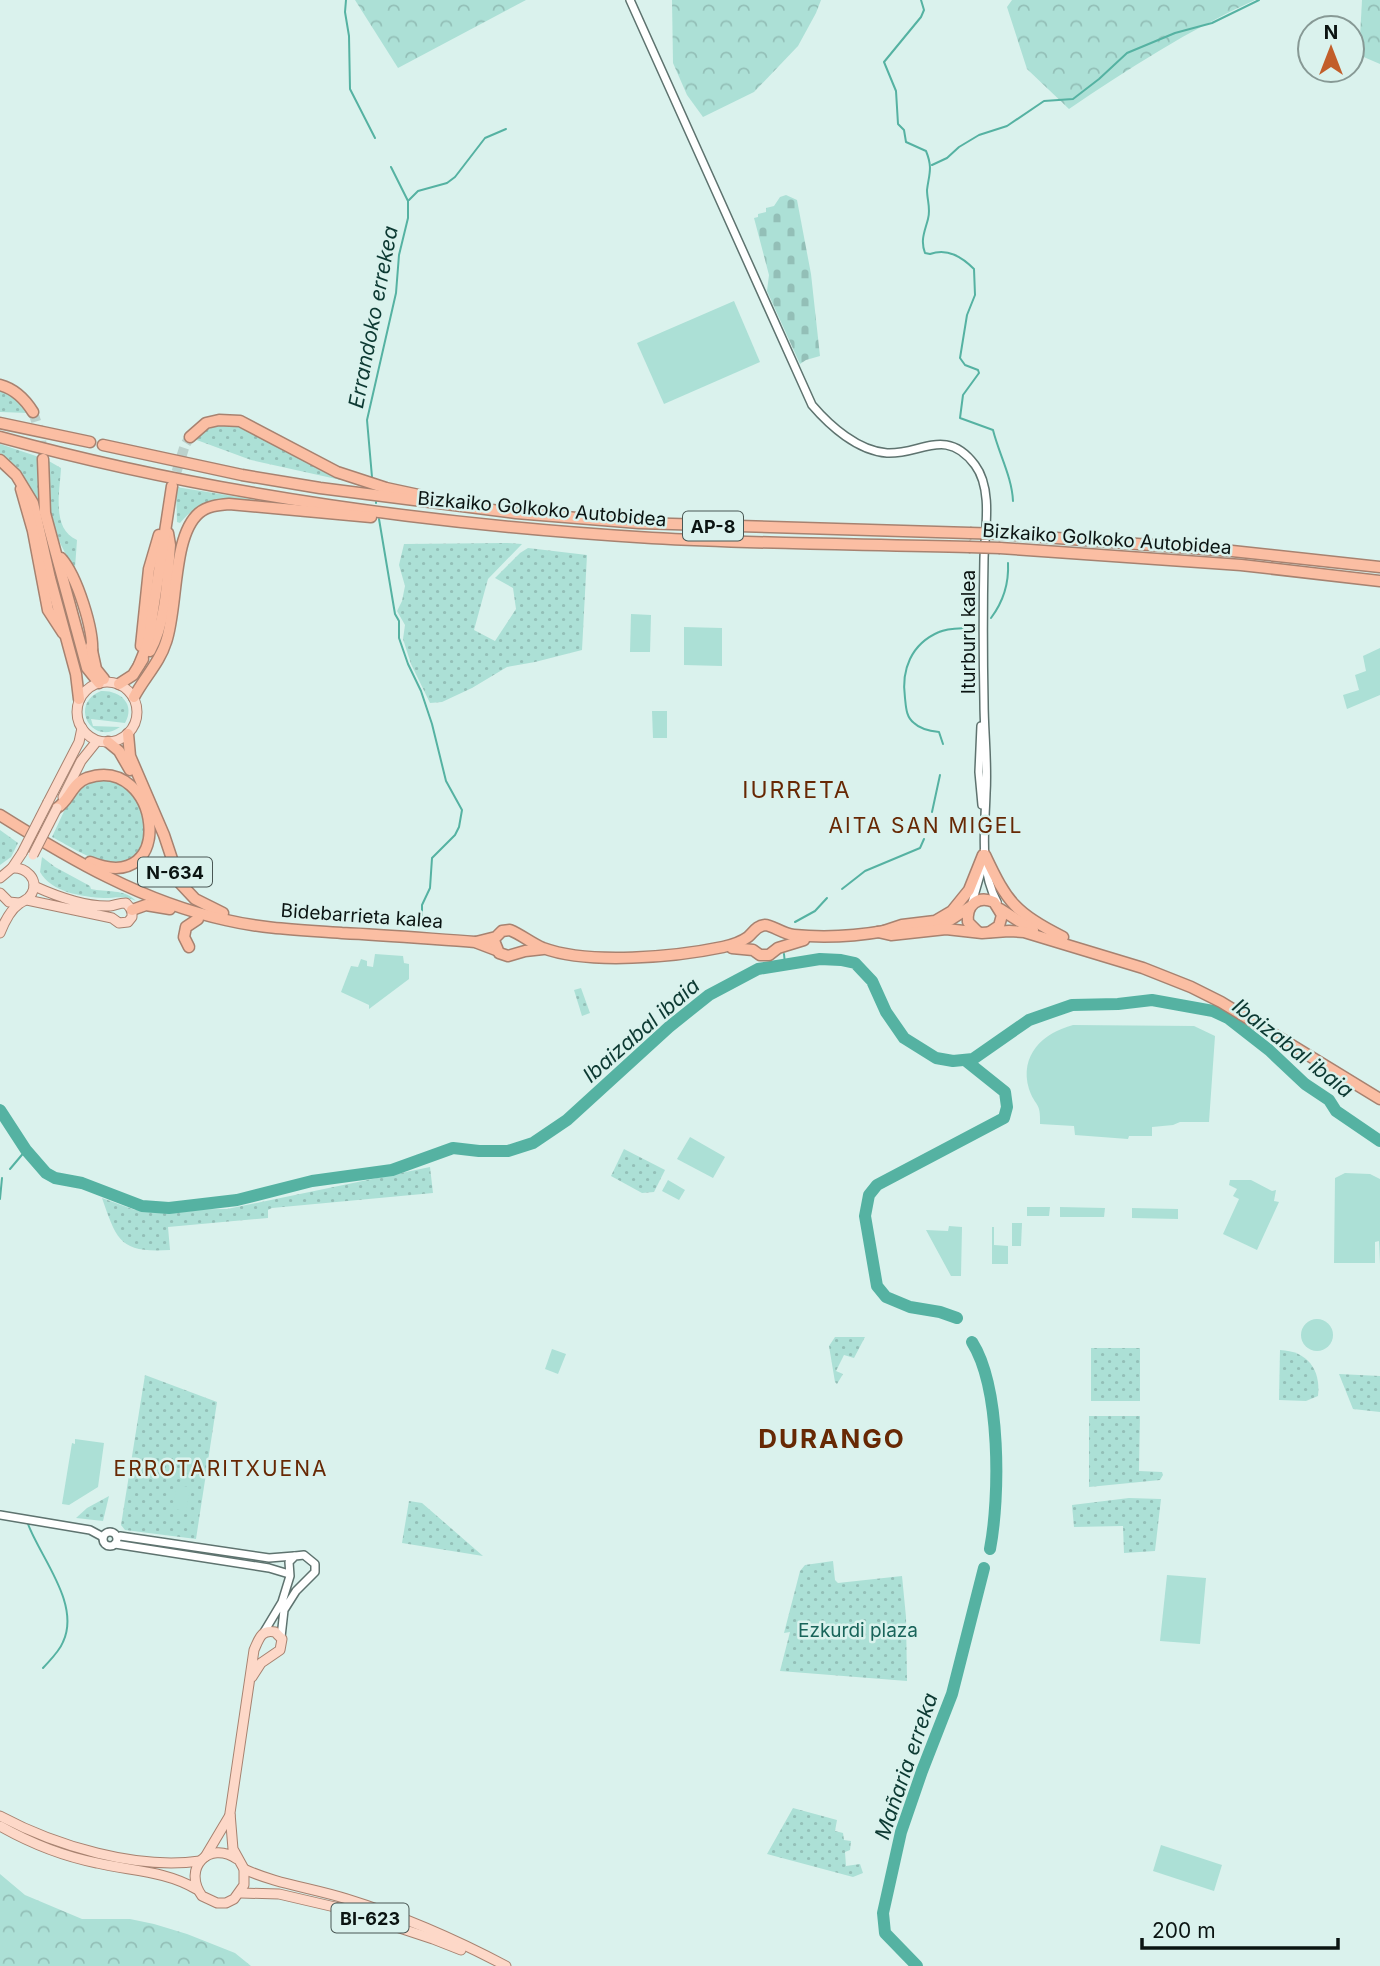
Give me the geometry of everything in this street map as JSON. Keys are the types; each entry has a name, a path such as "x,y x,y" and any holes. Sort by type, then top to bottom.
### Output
{"highway":[{"path":"0,385 9,387 21,396 33,412"},
{"path":"190,437 206,423 219,420 240,421 337,472 457,506"},
{"path":"0,424 90,442"},
{"name":"Bizkaiko Golkoko Autobidea","path":"0,437 92,461 248,490 471,522 702,540 1000,548 1241,565 1380,581"},
{"name":"Bizkaiko Golkoko Autobidea","path":"103,445 255,477 457,506 639,523 1003,534 1233,551 1380,567"},
{"path":"43,459 49,555 76,674 79,699"},
{"path":"0,460 19,479 33,503 49,555 76,624 87,668 102,682"},
{"path":"19,479 33,531 49,555 70,572 85,612 92,653 102,682"},
{"path":"119,684 133,676 148,643 172,486"},
{"path":"136,692 160,662 170,643 176,619 184,539 197,514 214,506 229,504 460,525 471,522"},
{"name":"N-634","path":"128,734 130,756 164,835 174,870 187,893 204,906 218,912 301,930"},
{"path":"0,814 101,866 123,868 142,856 151,835 148,814 127,763 119,751 103,741"},
{"path":"52,805 64,804 76,784 97,776 119,778 141,796"},
{"name":"N-634","path":"0,814 103,876 183,908 247,924"},
{"path":"878,932 944,917 969,890 984,855"},
{"path":"984,855 997,883 1015,907 1028,919 1073,946"},
{"path":"475,942 504,956 545,949 585,955 644,957 724,947 739,942 751,935 756,928 765,925 790,935 817,937 943,923 977,901 989,899 1026,927 1073,946"},
{"path":"132,910 153,905 226,925 247,924"},
{"path":"971,905 968,922 984,932"},
{"path":"984,932 999,926 999,908"},
{"path":"189,947 184,937 186,927 198,919"},
{"name":"Bidebarrieta kalea","path":"247,924 475,942"},
{"path":"878,932 891,935 946,929 1024,932 1143,968 1221,1002 1380,1098"},
{"path":"475,942 496,937 506,930 514,931 545,949"},
{"path":"777,931 780,940 778,948"},
{"path":"751,935 753,950"},
{"path":"516,954 521,947 520,936"},
{"path":"496,937 496,950"},
{"path":"724,947 753,950 764,956 772,954 778,948 817,937"}],"main road":[{"path":"0,878 12,868 52,805 81,761 103,741 128,734 137,716 136,692 119,684 102,682 84,692 79,699 77,709 82,728 79,742 52,805 27,872"},
{"path":"82,728 103,741"},
{"path":"0,894 9,902 23,902 112,918 119,923 125,923 132,917 129,905 123,902 114,906 54,895 34,886 31,876 23,869 12,868"},
{"path":"0,933 5,921 34,886"},
{"path":"112,918 111,911 114,906"},
{"path":"241,1893 246,1877 237,1859 230,1829 230,1813 254,1650 264,1632 275,1632 281,1637 282,1647 261,1663 251,1677"},
{"path":"258,1642 263,1653 274,1655"},
{"path":"197,1889 195,1870 230,1813"},
{"path":"0,1816 31,1833 66,1845 154,1862 176,1864 221,1852 237,1859"},
{"name":"BI-623","path":"0,1826 22,1839 54,1852 171,1877 197,1889 202,1896 217,1903 226,1903 241,1893 279,1894 339,1908 433,1939 494,1966"},
{"name":"BI-623","path":"244,1869 382,1910 506,1966"}],"street":[{"name":"Iturburu kalea","path":"630,0 812,405 845,436 874,451 900,453 935,444 958,450 969,458 982,477 986,519 984,704"},
{"path":"971,905 981,876 984,855 984,704"},
{"path":"984,704 979,758 984,814"},
{"path":"985,725 979,758 986,783"},
{"path":"984,855 990,890 999,908"},
{"path":"0,1515 90,1530 103,1537 110,1532 116,1541 269,1568 300,1582 307,1581"},
{"path":"116,1541 120,1536 270,1558 304,1555 315,1564 315,1572 296,1591 284,1610 281,1637"},
{"path":"264,1632 282,1602 289,1575 289,1562 295,1556"}],"green space":[{"path":"355,0 526,0 398,68"},
{"path":"672,0 821,0 798,46 754,92 703,117 687,95 673,63"},
{"path":"1012,0 1255,0 1160,50 1069,109 1027,69 1007,7"},
{"path":"1362,0 1380,0 1380,64 1366,58 1366,14 1361,14"},
{"path":"786,195 797,200 811,274 820,356 800,364 767,291 769,275 754,218 766,212 766,208 774,206 780,197"},
{"path":"734,301 760,362 664,404 637,343"},
{"path":"0,389 17,397 29,413 0,412"},
{"path":"220,424 234,424 248,429 377,488 251,460 194,439 200,433"},
{"path":"0,444 39,457 46,532 30,488 18,470 0,453"},
{"path":"47,460 61,468 60,518 69,535 77,540 75,568 55,530 48,490"},
{"path":"176,487 301,507 218,500 197,508 180,523 177,522"},
{"path":"404,544 522,544 488,579 474,630 495,641 516,609 513,588 495,578 520,553 528,548 587,555 582,650 507,667 472,688 442,702 430,703 411,664 403,639 405,625 397,611 405,586 399,565"},
{"path":"631,614 651,615 650,652 630,652"},
{"path":"684,627 722,628 722,666 684,665"},
{"path":"1380,648 1380,695 1347,709 1343,695 1359,690 1355,675 1366,671 1363,656"},
{"path":"101,691 120,696 129,710 125,723 91,719 93,726 120,727 110,732 93,728 85,713 91,697"},
{"path":"652,711 667,711 667,738 653,738"},
{"path":"89,780 116,783 131,792 136,800 148,834 138,853 129,860 118,863 95,859 52,837 73,792"},
{"path":"0,830 18,843 11,857 0,865"},
{"path":"42,857 91,889 127,894 136,901 124,897 86,896 59,889 40,872"},
{"path":"375,954 403,956 404,963 409,964 409,979 369,1009 369,1005 341,992 351,966 358,967 361,959 367,961 367,966 373,967"},
{"path":"581,988 590,1013 582,1016 574,990"},
{"path":"1073,1025 1194,1026 1215,1036 1209,1122 1180,1122 1152,1127 1152,1136 1129,1136 1128,1139 1075,1135 1074,1126 1040,1124 1039,1108 1029,1089 1027,1066 1036,1047 1043,1040"},
{"path":"690,1137 725,1157 713,1178 677,1159"},
{"path":"624,1149 665,1170 654,1192 642,1193 611,1176"},
{"path":"430,1167 433,1193 272,1208 268,1210 268,1218 168,1227 170,1250 140,1249 123,1241 112,1225 102,1198 135,1210 227,1209"},
{"path":"1345,1173 1370,1174 1380,1179 1380,1264 1379,1241 1375,1242 1375,1263 1334,1263 1335,1178"},
{"path":"668,1180 685,1190 679,1200 662,1191"},
{"path":"1230,1180 1251,1180 1272,1191 1276,1190 1274,1201 1279,1202 1257,1250 1223,1234 1239,1199 1233,1196 1237,1189 1229,1185"},
{"path":"1027,1207 1050,1207 1049,1216 1027,1216"},
{"path":"1060,1207 1105,1208 1104,1217 1060,1217"},
{"path":"1132,1208 1178,1209 1178,1219 1132,1218"},
{"path":"1012,1223 1022,1223 1021,1246 1012,1246"},
{"path":"949,1226 962,1227 961,1276 951,1276 926,1230 948,1231"},
{"path":"992,1227 994,1245 1008,1246 1008,1264 992,1264"},
{"path":"1317,1319 1328,1324 1333,1335 1328,1346 1317,1351 1306,1346 1301,1335 1306,1324"},
{"path":"835,1337 865,1337 854,1358 844,1355 836,1371 843,1374 837,1384 829,1346"},
{"path":"1091,1348 1140,1348 1140,1401 1091,1401"},
{"path":"552,1349 566,1354 558,1374 545,1369"},
{"path":"1280,1350 1298,1354 1310,1363 1317,1378 1318,1396 1306,1401 1279,1400"},
{"path":"1339,1374 1380,1376 1380,1412 1353,1409"},
{"path":"145,1375 217,1402 196,1539 125,1530 121,1525"},
{"path":"1089,1416 1140,1416 1139,1471 1162,1472 1160,1480 1089,1487"},
{"path":"75,1439 104,1443 98,1487 69,1505 62,1504 72,1443 75,1444"},
{"path":"177,1485 190,1487 186,1511 173,1509"},
{"path":"109,1496 103,1521 76,1518 87,1508"},
{"path":"1129,1498 1161,1499 1155,1551 1124,1553 1123,1526 1074,1527 1072,1505"},
{"path":"409,1501 422,1503 483,1556 402,1543"},
{"name":"Ezkurdi plaza","path":"833,1561 835,1580 838,1583 902,1576 907,1681 780,1671 790,1632 784,1633 800,1571 805,1565"},
{"path":"1167,1575 1206,1578 1200,1644 1160,1641"},
{"path":"793,1808 837,1820 835,1831 843,1833 844,1840 851,1841 850,1850 845,1852 846,1866 860,1864 863,1873 853,1877 767,1854"},
{"path":"1161,1845 1222,1865 1214,1891 1153,1871"},
{"path":"0,1874 25,1895 82,1919 130,1919 154,1924 235,1953 251,1966 0,1966"}],"waterway":[{"name":"Errandoko errekea","path":"346,0 350,89 375,138"},
{"path":"921,0 924,10 921,17 884,62 896,91 898,124 904,130 906,142 926,151 929,162 929,215 923,240 925,253 943,252 954,255 974,269 975,295 967,315 960,358 965,365 978,370 979,373 963,395 960,418 993,430 1008,474 1013,501"},
{"path":"932,165 947,158 979,135 1007,126 1044,101 1073,99 1127,53 1175,33 1212,23 1259,0"},
{"path":"409,200 418,191 447,183 455,177 485,138 506,129"},
{"name":"Errandoko errekea","path":"372,477 367,420 396,293 399,255 408,218 408,201 391,167"},
{"name":"Errandoko errekea","path":"379,519 395,614 399,621 399,638 432,724 446,781 462,810 455,835 432,858 430,888 422,905 422,916"},
{"path":"991,618 1004,592 1008,563"},
{"path":"943,744 939,732 919,727 908,715 904,688 907,668 915,651 929,637 947,629 976,627"},
{"path":"932,812 940,775"},
{"path":"842,889 865,871 920,848 924,839"},
{"path":"795,922 815,911 827,898"},
{"path":"784,954 785,964"},
{"name":"Ibaizabal ibaia","path":"0,1110 26,1150 46,1173 55,1178 82,1183 142,1206 169,1208 237,1200 312,1181 392,1170 453,1148 508,1151 533,1143 567,1120 669,1027 709,995 758,969 820,959 855,963 872,981 886,1012 904,1038 936,1058 953,1061 973,1059 1029,1020 1072,1005 1152,1000 1213,1011 1228,1018 1269,1050 1305,1084 1329,1100 1336,1111 1380,1141"},
{"name":"Mañaria erreka","path":"957,1318 910,1307 886,1297 877,1286 865,1216 869,1195 877,1185 1004,1118 1007,1107 1005,1092 965,1060"},
{"path":"10,1169 26,1150"},
{"path":"0,1199 2,1178"},
{"name":"Mañaria erreka","path":"972,1342 982,1362 988,1386 996,1443 995,1501 990,1549"},
{"path":"28,1524 57,1581 67,1612 63,1642 43,1668"},
{"name":"Mañaria erreka","path":"917,1966 885,1933 883,1913 901,1832 952,1694 984,1568"}],"tunnel":[{"path":"33,412 41,436 42,456"},
{"path":"172,486 190,437"}],"district":[{"name":"IURRETA","path":"797,790"},
{"name":"AITA SAN MIGEL","path":"926,825"},
{"name":"DURANGO","path":"832,1438"},
{"name":"ERROTARITXUENA","path":"221,1468"}]}
